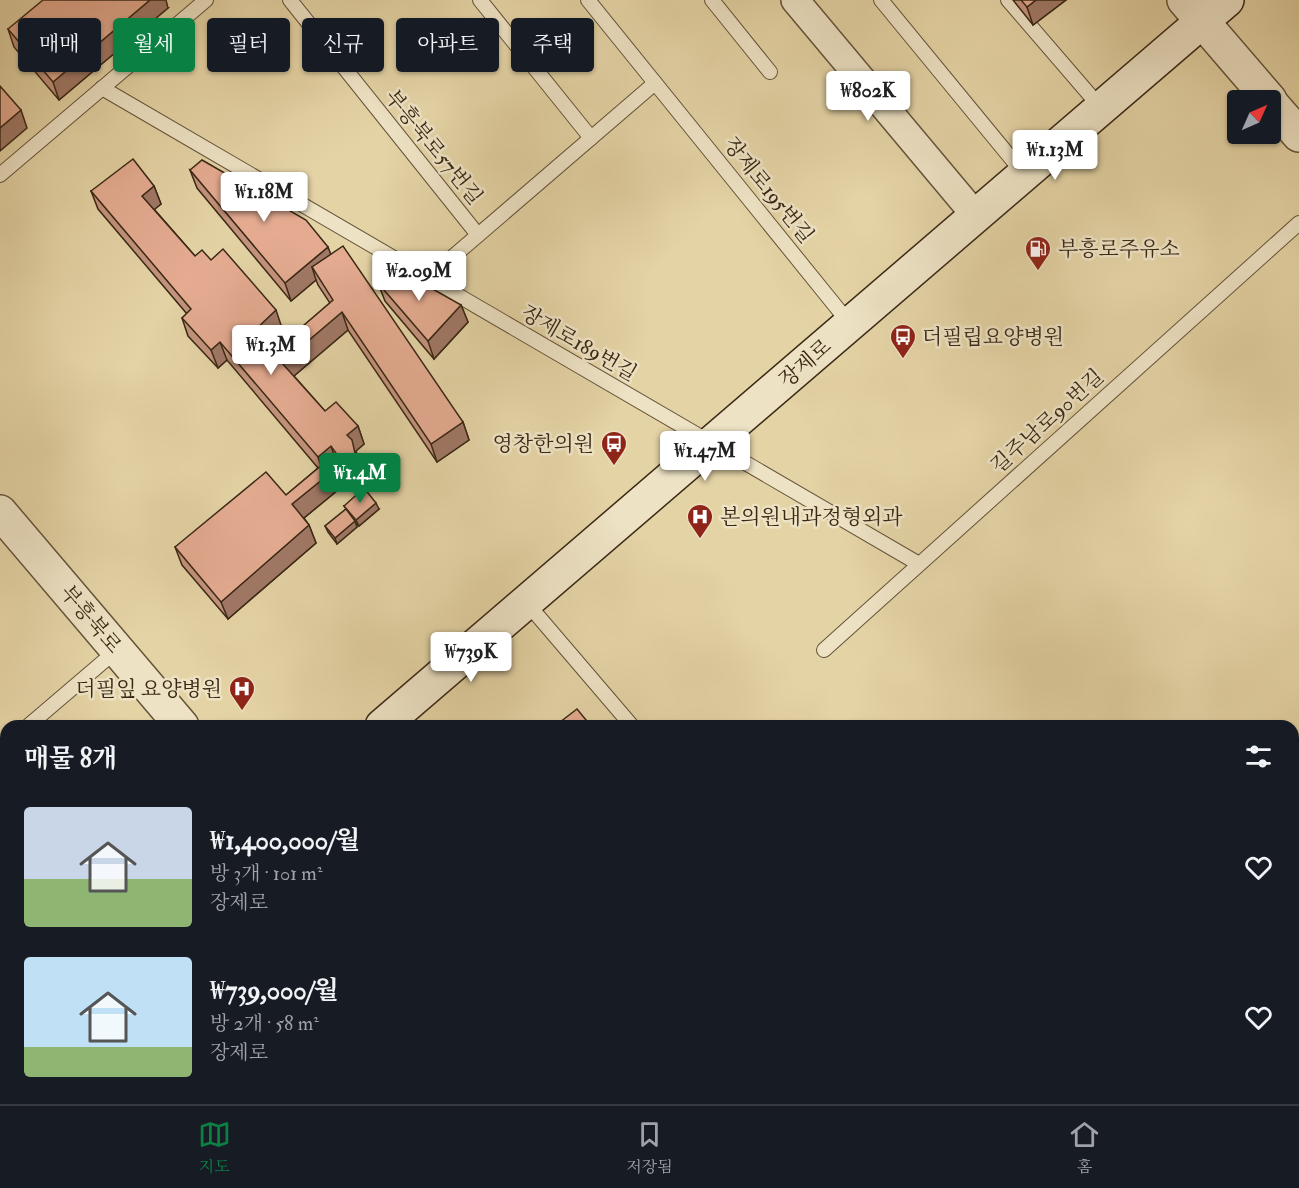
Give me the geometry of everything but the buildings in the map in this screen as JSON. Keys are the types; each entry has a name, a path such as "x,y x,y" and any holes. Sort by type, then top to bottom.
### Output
{"main road":[{"name":"장제로","path":"389,720 1101,108 1193,11 1227,0"},
{"path":"1193,11 1261,90"},
{"path":"1281,114 1299,135"},
{"name":"부흥북로","path":"0,512 177,720"}],"street":[{"path":"795,0 976,216"}],"lane":[{"name":"부흥북로57번길","path":"290,0 478,235"},
{"path":"480,0 591,138"},
{"name":"장제로195번길","path":"588,0 850,324"},
{"path":"712,0 770,72"},
{"path":"881,0 1024,174"},
{"path":"1008,0 1101,108"},
{"path":"0,175 200,2"},
{"path":"427,279 655,83"},
{"name":"장제로189번길","path":"102,88 919,564"},
{"name":"길주남로90번길","path":"824,650 1299,223"},
{"path":"526,602 627,720"},
{"path":"35,720 117,650"}],"place":[{"name":"부흥로주유소","path":"1038,272"},
{"name":"더필립요양병원","path":"903,360"},
{"name":"영창한의원","path":"614,467"},
{"name":"본의원내과정형외과","path":"700,540"},
{"name":"더필잎 요양병원","path":"242,712"}]}
